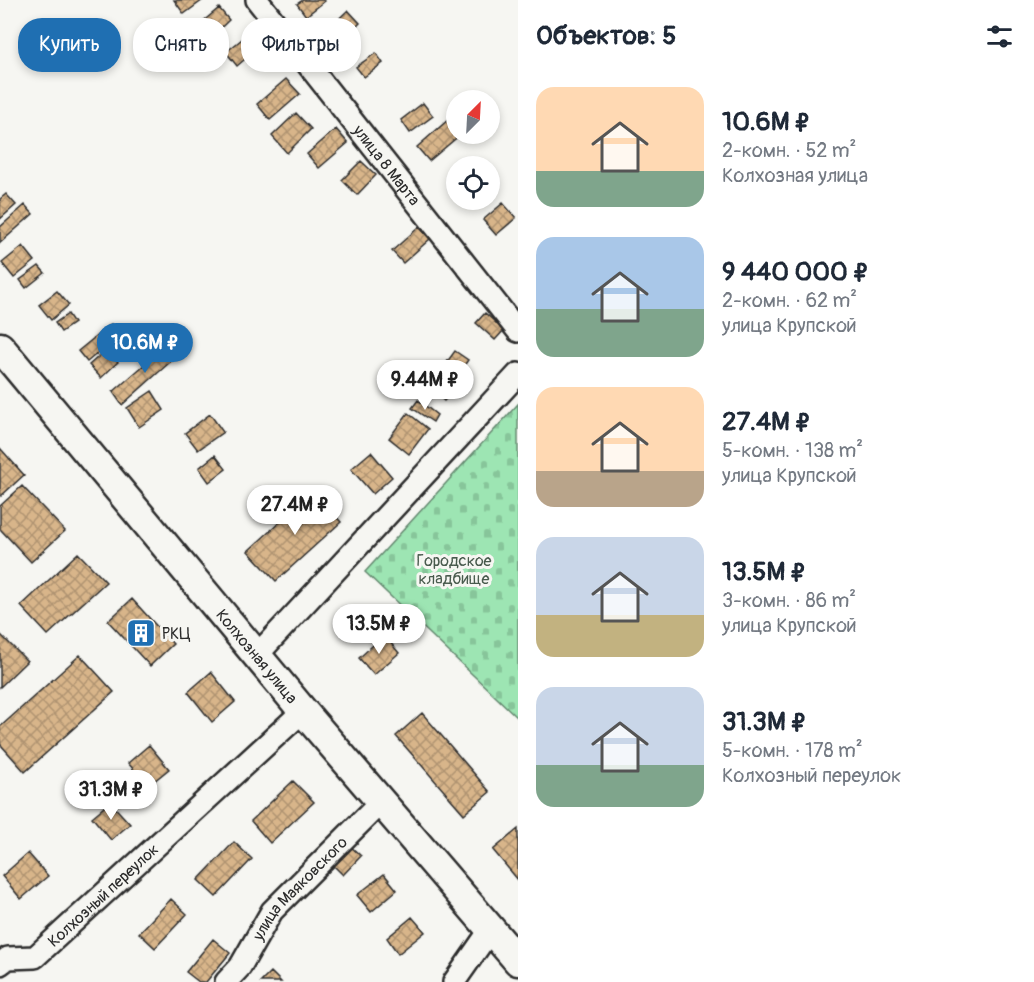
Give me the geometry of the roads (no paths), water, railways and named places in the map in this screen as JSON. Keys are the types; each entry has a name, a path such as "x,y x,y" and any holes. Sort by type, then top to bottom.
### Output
{"main road":[{"name":"Колхозная улица","path":"0,347 258,654 303,711 518,961"}],"street":[{"name":"улица 8 Марта","path":"257,0 518,331"},
{"path":"258,654 518,374"},
{"name":"Колхозный переулок","path":"0,964 8,958 35,957 303,711"},
{"name":"улица Маяковского","path":"226,982 240,968 272,911 382,801"},
{"path":"454,982 491,929"}],"place":[{"name":"РКЦ","path":"141,633"}],"park label":[{"name":"Городское кладбище","path":"454,569"}]}
